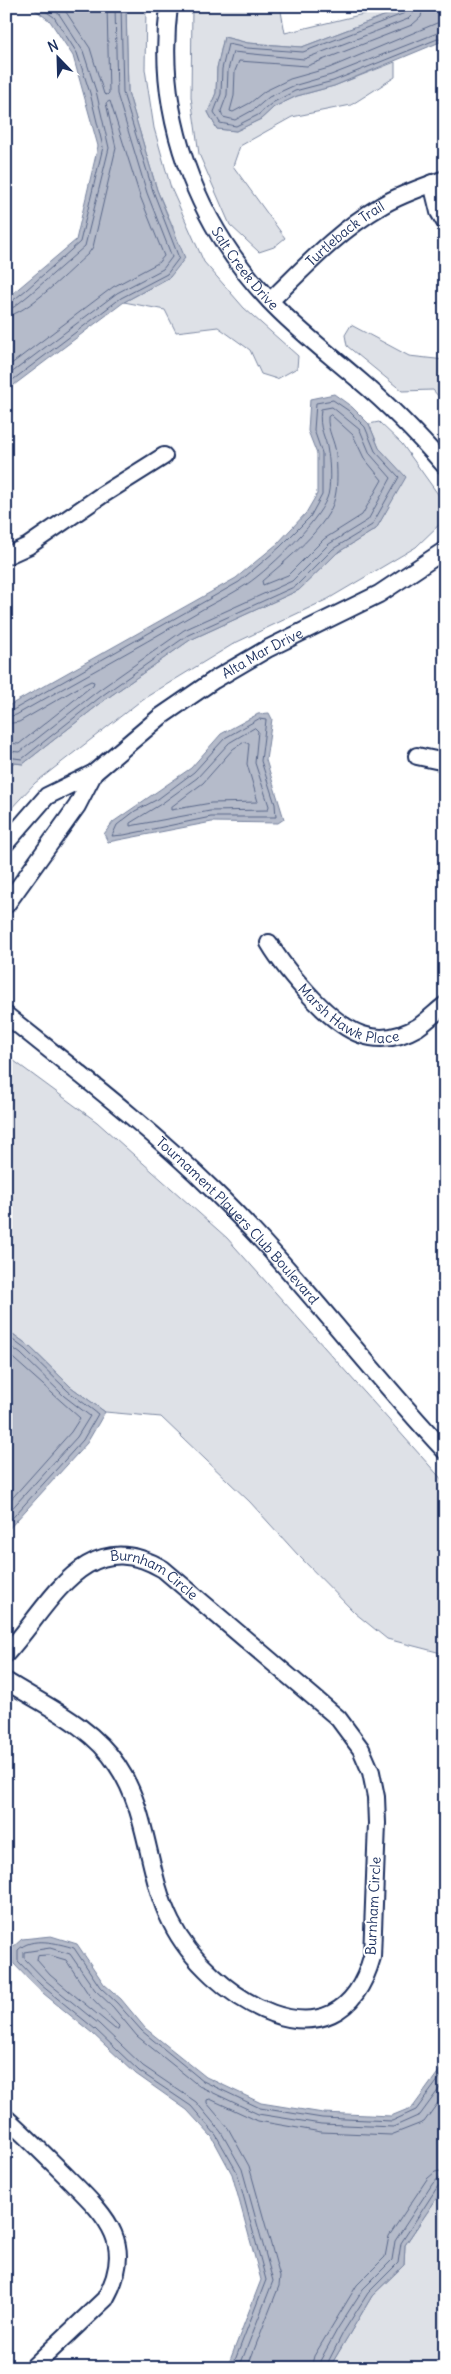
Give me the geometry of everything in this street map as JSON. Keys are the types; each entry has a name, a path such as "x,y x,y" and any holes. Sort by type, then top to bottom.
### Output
{"street":[{"name":"Salt Creek Drive","path":"169,6 166,42 167,75 179,144 192,183 219,237 240,268 270,301 384,402 445,466"},
{"name":"Turtleback Trail","path":"270,301 331,241 359,219 382,205 439,181 439,212 445,222"},
{"path":"6,556 28,546 102,495 164,456"},
{"name":"Alta Mar Drive","path":"6,843 47,796 94,773 160,716 214,680 267,649 379,594 445,550"},
{"path":"416,756 445,762"},
{"name":"Alta Mar Drive","path":"6,905 77,806 94,773"},
{"name":"Marsh Hawk Place","path":"269,943 292,978 334,1021 354,1032 376,1037 398,1035 419,1026 445,1005"},
{"name":"Tournament Players Club Boulevard","path":"6,1015 158,1138 215,1191 268,1247 445,1450"},
{"name":"Burnham Circle","path":"6,1654 70,1576 100,1558 112,1555 135,1556 146,1559 163,1569 338,1718 361,1749 371,1772 376,1797 372,1957 367,1976 350,2002 328,2016 310,2020 297,2020 258,2007 238,1996 213,1976 196,1959 171,1922 160,1897 136,1803 128,1783 116,1764 101,1745 82,1729 6,1681"},
{"path":"6,2118 101,2211 115,2238 118,2256 113,2286 105,2299 32,2368"}],"shaded area":[{"path":"126,6 146,6 145,69 154,128 171,188 204,262 244,308 298,356 297,368 277,379 261,374 250,350 218,327 176,332 165,310 124,302 170,277 173,227 157,190 128,92"},
{"path":"192,6 280,6 285,33 372,12 383,6 410,6 302,47 248,43 224,37 217,68 216,93 208,112 217,129 236,131 261,119 274,107 297,96 334,86 395,62 395,77 351,105 292,117 240,146 233,166 285,238 274,247 259,252 230,225 199,154 191,97"},
{"path":"351,325 409,356 445,360 445,404 433,390 402,391 347,346 345,335"},
{"path":"379,422 402,444 445,504 443,521 416,547 328,599 235,643 143,699 35,783 6,814 6,762 23,764 106,699 190,640 299,590 337,553 376,529 405,477 379,448 369,424"},
{"path":"6,1055 97,1122 227,1238 445,1483 445,1654 387,1639 355,1613 298,1555 250,1502 161,1417 105,1412 71,1387 28,1345 6,1329"},
{"path":"445,2186 445,2368 327,2368 331,2365 372,2296 404,2265 405,2245"}],"water":[{"path":"30,6 126,6 128,92 157,190 185,258 170,277 124,302 6,391 6,299 76,240 98,146 73,56 50,21"},
{"path":"410,6 445,6 445,40 334,86 297,96 274,107 261,119 236,131 217,129 208,112 216,93 217,68 224,37 248,43 302,47"},
{"path":"334,394 352,407 369,424 379,448 406,477 376,529 337,553 299,590 190,640 106,699 23,764 6,762 6,705 10,705 236,578 277,544 306,513 317,494 317,454 308,431 310,399"},
{"path":"269,713 272,719 266,760 284,819 278,823 212,822 108,842 104,834 113,822 191,768 221,734 258,714"},
{"path":"6,1329 28,1345 71,1387 105,1412 87,1443 6,1532"},
{"path":"51,1936 77,1944 104,1984 121,1999 145,2028 206,2077 261,2103 323,2113 391,2116 413,2107 445,2063 445,2186 405,2245 404,2265 372,2296 331,2365 327,2368 227,2368 261,2280 232,2174 212,2137 187,2110 136,2074 92,2033 38,1989 13,1963 12,1948 22,1939"}]}
